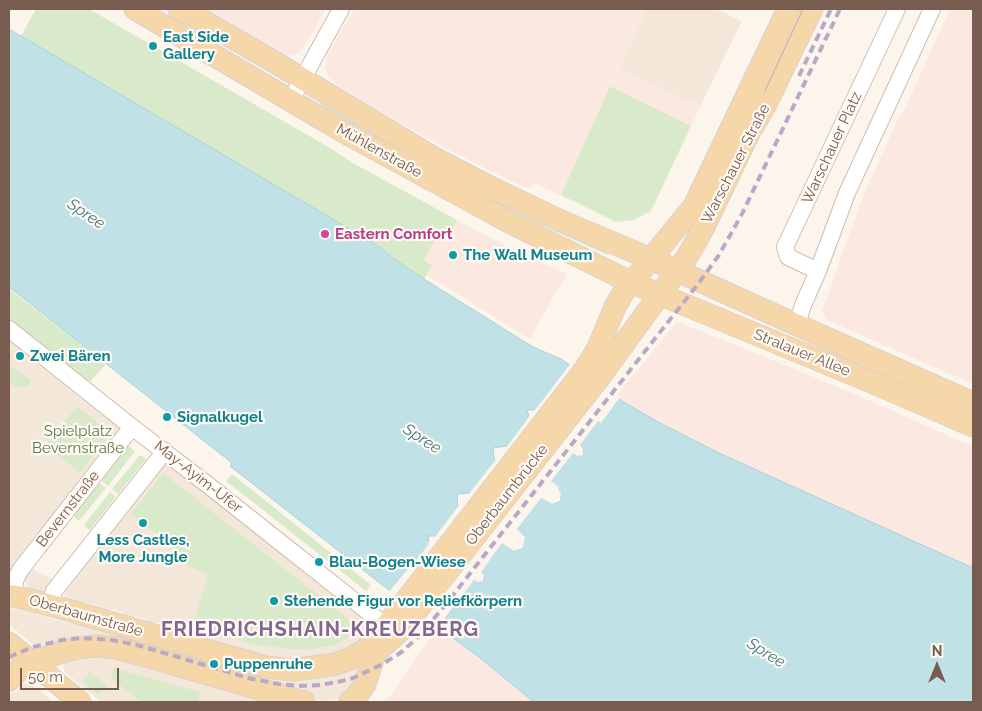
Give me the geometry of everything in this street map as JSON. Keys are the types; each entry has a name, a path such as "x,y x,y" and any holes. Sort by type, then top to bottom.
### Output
{"main road":[{"name":"Mühlenstraße","path":"135,9 351,136 492,214 630,282"},
{"name":"Mühlenstraße","path":"178,9 203,21 436,159 561,220 677,271"},
{"name":"Warschauer Straße","path":"592,373 598,348 618,301 630,282 689,213 698,198 788,9"},
{"name":"Warschauer Straße","path":"592,373 646,312 692,249 812,9"},
{"name":"Stralauer Allee","path":"677,271 973,403"},
{"name":"Stralauer Allee","path":"630,282 973,426"},
{"name":"Oberbaumbrücke","path":"409,608 592,373"},
{"name":"Oberbaumstraße","path":"11,596 50,605 266,667 292,670 336,664 349,659 364,651 392,629 409,608"},
{"path":"350,702 365,684 374,657 392,629"},
{"path":"9,643 80,702"},
{"name":"Oberbaumstraße","path":"9,680 20,669 33,662 65,651 100,646 139,654 304,702"}],"street":[{"path":"290,100 341,9"},
{"name":"Warschauer Platz","path":"818,271 788,257 785,247 897,9"},
{"path":"797,325 847,193 932,9"},
{"name":"May-Ayim-Ufer","path":"9,329 392,629"},
{"name":"Bevernstraße","path":"11,596 15,580 21,569 132,426"},
{"path":"50,605 54,591 166,452"}],"shaded area":[{"path":"199,9 326,9 304,47 297,54 283,56"},
{"path":"354,9 647,9 619,68 700,107 691,126 610,86 561,195 536,184 531,188 524,187 455,153 389,117 339,87 329,78 325,68 327,56"},
{"path":"647,9 716,9 742,21 700,107 619,68"},
{"path":"950,9 973,9 973,384 827,320 822,311 863,196"},
{"path":"457,220 516,251 567,274 530,339 427,275 432,266 424,261 438,235 447,239"},
{"path":"677,322 862,397 973,447 973,568 719,453 658,422 615,397"},
{"path":"9,336 32,354 30,357 48,372 51,369 54,371 52,375 70,389 72,386 76,389 73,392 91,406 94,403 120,428 9,572"},
{"path":"168,464 366,619 368,631 358,644 340,653 293,661 269,658 198,638 195,633 177,628 174,632 168,630 166,625 156,622 151,625 145,619 135,616 129,619 124,617 122,612 111,609 106,612 101,611 98,606 87,603 82,605 68,601 65,598 64,591 164,465"},
{"path":"27,566 56,581 47,590 34,592 27,586 24,579"},
{"path":"9,608 67,623 85,624 249,669 363,659 360,682 340,699 324,701 129,646 41,651 9,624"},
{"path":"438,627 534,702 386,702"},
{"path":"96,656 112,658 275,702 101,702 66,673 63,668 63,664 68,658"},
{"path":"24,684 34,686 54,702 9,702 9,696 13,691 16,693"}],"green space":[{"path":"36,9 89,9 332,149 351,162 457,220 446,240 438,235 424,260 432,266 424,279 375,244 21,36"},
{"path":"610,86 691,126 651,211 633,220 616,222 561,195"},
{"path":"323,102 610,249 607,255 485,199 319,109"},
{"path":"9,289 106,364 90,382 9,320"},
{"path":"11,367 31,380 29,386 14,387 9,383 9,369"},
{"name":"Spielplatz Bevernstraße","path":"77,406 111,433 80,473 46,445"},
{"path":"128,446 135,451 108,486 101,480"},
{"path":"140,455 146,459 118,494 112,489"},
{"path":"163,473 357,626 349,636 341,642 330,646 292,649 257,645 193,626 208,575 169,556 175,548 131,514"},
{"path":"232,474 371,585 366,591 226,481"},
{"path":"99,483 106,488 79,521 73,516"},
{"path":"110,492 116,497 90,530 84,525"},
{"path":"114,668 200,692 198,702 141,702 111,678"},
{"path":"90,672 107,686 100,694 97,694 83,682"}],"water":[{"name":"Spree","path":"9,29 375,244 424,279 533,347 561,359 615,397 658,422 719,453 973,568 973,702 534,702 392,589 390,591 230,466 232,463 9,287","holes":["527,410 534,410 583,449 583,454 577,456 529,416","506,446 558,487 557,490 561,492 560,501 552,504 541,498 494,459 493,448","469,493 525,536 523,548 514,551 458,508 457,494","428,536 434,536 484,575 483,581 474,580 429,542"]}],"pier":[{"path":"571,363 620,397 601,423 598,421 580,445 583,449 583,455 577,456 573,453 551,481 559,487 558,490 561,492 560,501 552,504 541,498 517,529 525,537 523,548 514,551 502,543 481,572 484,575 483,581 478,582 474,580 436,629 389,592 429,544 431,539 475,578 481,579 482,576 432,538 435,537 460,504 515,549 521,546 522,538 468,495 497,458 547,499 552,501 558,499 559,493 555,491 555,488 505,449 531,414 580,453 581,450 532,412"}],"tram line":[{"path":"765,91 803,9"}],"railway":[{"path":"799,76 831,9"},
{"path":"9,657 33,647 62,640 82,638 112,640 137,645 252,679 299,686 320,685 353,678 383,664 403,651 420,635 442,609 719,255 742,214 840,9"}],"place":[{"name":"East Side Gallery","path":"153,46"},
{"name":"Eastern Comfort","path":"325,234"},
{"name":"The Wall Museum","path":"453,255"},
{"name":"Zwei Bären","path":"20,356"},
{"name":"Signalkugel","path":"167,417"},
{"name":"Less Castles, More Jungle","path":"143,523"},
{"name":"Blau-Bogen-Wiese","path":"319,562"},
{"name":"Stehende Figur vor Reliefkörpern","path":"274,601"},
{"name":"Puppenruhe","path":"214,664"}],"district":[{"name":"FRIEDRICHSHAIN-KREUZBERG","path":"320,630"}]}
